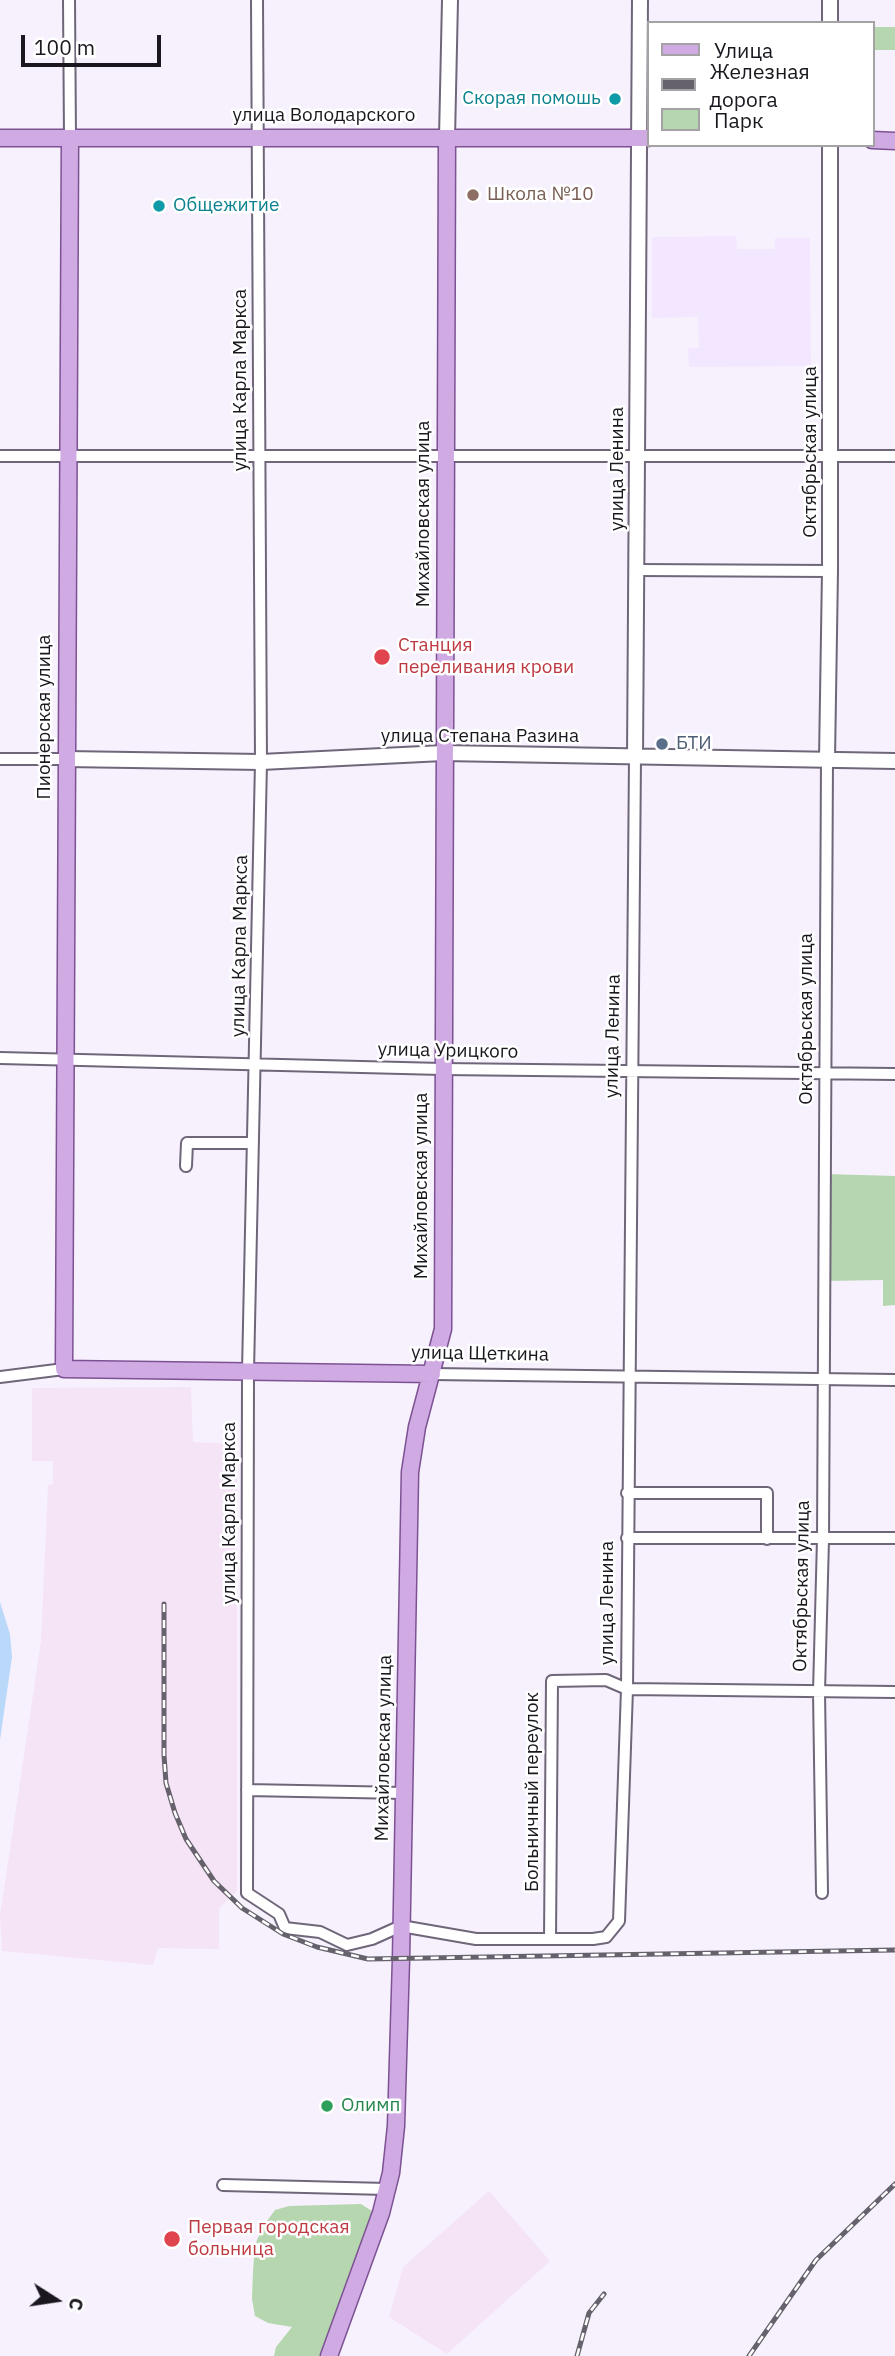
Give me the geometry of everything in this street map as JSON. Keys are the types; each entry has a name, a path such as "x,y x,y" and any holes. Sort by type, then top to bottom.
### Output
{"main road":[{"name":"улица Володарского","path":"0,138 643,138"},
{"name":"Пионерская улица","path":"64,1369 70,138"},
{"name":"Михайловская улица","path":"329,2356 387,2189 396,2126 411,1450 443,1329 447,138"},
{"path":"874,140 895,141"},
{"name":"улица Щеткина","path":"64,1369 432,1374"}],"street":[{"name":"Пионерская улица","path":"69,0 70,138"},
{"name":"улица Карла Маркса","path":"257,0 261,762 248,1371 247,1893 279,1914 285,1928 320,1932 347,1945 401,1926"},
{"name":"Михайловская улица","path":"447,138 450,0"},
{"name":"улица Ленина","path":"401,1926 476,1939 550,1939 606,1937 619,1921 627,1689 637,455 643,138 640,0"},
{"path":"830,0 830,21"},
{"name":"Октябрьская улица","path":"822,1893 819,1692 830,571 830,147"},
{"path":"0,456 895,456"},
{"path":"637,570 830,571"},
{"name":"улица Степана Разина","path":"66,759 261,762 443,753 895,761"},
{"path":"0,759 66,759"},
{"name":"улица Урицкого","path":"0,1058 442,1069 895,1074"},
{"path":"186,1166 187,1143 253,1143"},
{"path":"0,1377 64,1369"},
{"name":"улица Щеткина","path":"432,1374 628,1379 895,1380"},
{"path":"627,1493 767,1493 767,1539"},
{"path":"627,1538 895,1538"},
{"name":"Больничный переулок","path":"550,1939 552,1681 606,1680 627,1689"},
{"path":"627,1689 895,1692"},
{"path":"247,1790 404,1793"},
{"path":"223,2185 387,2189"}],"shaded area":[{"path":"736,236 737,249 774,249 775,238 810,238 811,366 689,367 688,348 699,348 698,317 652,318 652,237"},
{"path":"191,1387 193,1442 237,1444 237,1891 219,1908 219,1949 158,1948 153,1965 2,1951 0,1916 41,1641 48,1485 53,1484 53,1461 32,1461 32,1388"},
{"path":"489,2191 550,2261 447,2354 389,2317 403,2267"}],"green space":[{"path":"874,27 895,27 895,50 874,50"},
{"path":"825,1174 895,1176 895,1305 883,1306 883,1280 825,1281"},
{"path":"361,2204 372,2211 372,2221 324,2356 274,2356 276,2347 292,2327 268,2323 255,2316 252,2299 255,2245 262,2228 275,2210 289,2206"}],"water":[{"path":"0,1602 10,1634 12,1657 0,1740"}],"railway":[{"path":"164,1604 164,1755 166,1783 175,1813 186,1839 214,1881 242,1908 283,1934 317,1947 368,1959 895,1950"},
{"path":"749,2356 816,2260 895,2184"},
{"path":"577,2356 589,2313 604,2294"}],"place":[{"name":"Скорая помошь","path":"615,99"},
{"name":"Школа №10","path":"473,195"},
{"name":"Общежитие","path":"159,206"},
{"name":"Станция переливания крови","path":"382,657"},
{"name":"БТИ","path":"662,744"},
{"name":"Олимп","path":"327,2106"},
{"name":"Первая городская больница","path":"172,2239"}]}
